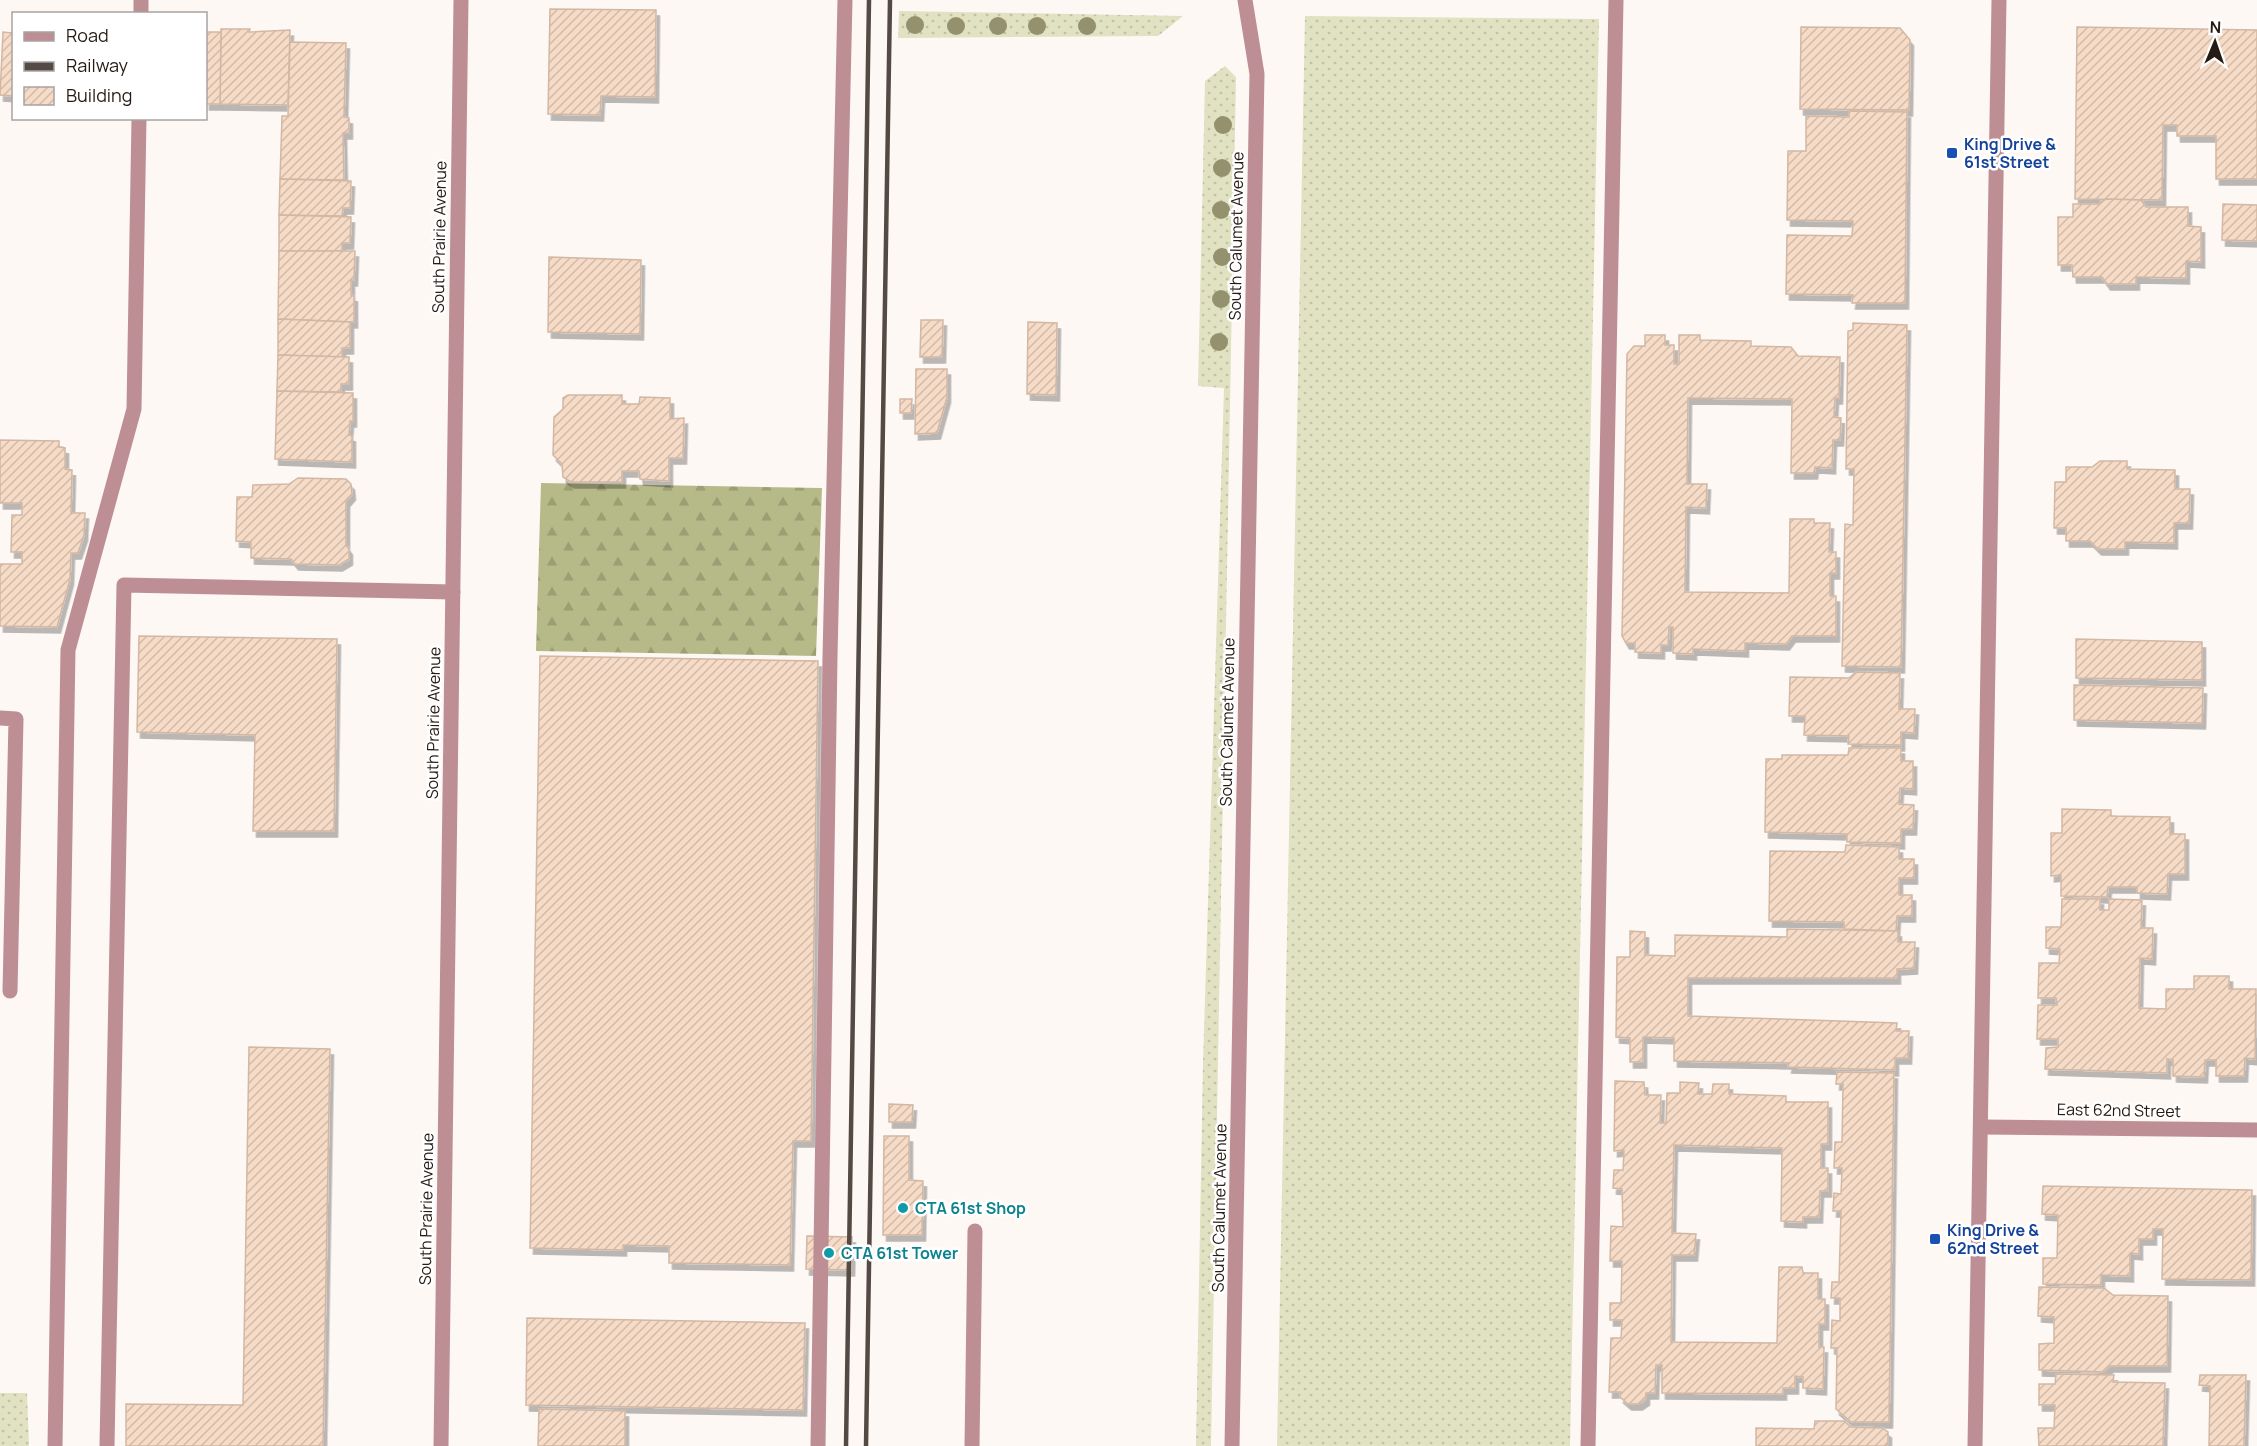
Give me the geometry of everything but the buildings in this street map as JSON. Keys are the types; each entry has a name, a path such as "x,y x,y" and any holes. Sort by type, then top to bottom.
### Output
{"street":[{"name":"South Prairie Avenue","path":"441,1446 461,0"},
{"path":"818,1446 830,681 845,0"},
{"name":"South Calumet Avenue","path":"1232,1446 1257,74 1245,0"},
{"path":"1588,1446 1616,0"},
{"path":"1975,1446 1999,0"},
{"path":"54,1446 68,650 134,409 139,120"},
{"path":"107,1446 124,585 453,591"},
{"path":"0,718 16,719 10,990"},
{"name":"East 62nd Street","path":"1980,1127 2257,1130"},
{"path":"972,1446 975,1231"}],"green space":[{"path":"899,11 1183,16 1158,36 898,38"},
{"path":"1305,16 1599,19 1570,1446 1277,1446"},
{"path":"1225,66 1236,77 1211,1446 1196,1446 1203,1063 1224,388 1198,386 1205,81"},
{"path":"541,483 822,488 816,656 536,651"},
{"path":"0,1393 27,1393 29,1446 0,1446"}],"railway":[{"path":"846,1446 869,0"},
{"path":"866,1446 890,0"}],"place":[{"name":"King Drive & 61st Street","path":"1952,153"},
{"name":"CTA 61st Shop","path":"903,1208"},
{"name":"King Drive & 62nd Street","path":"1935,1239"},
{"name":"CTA 61st Tower","path":"829,1253"}]}
